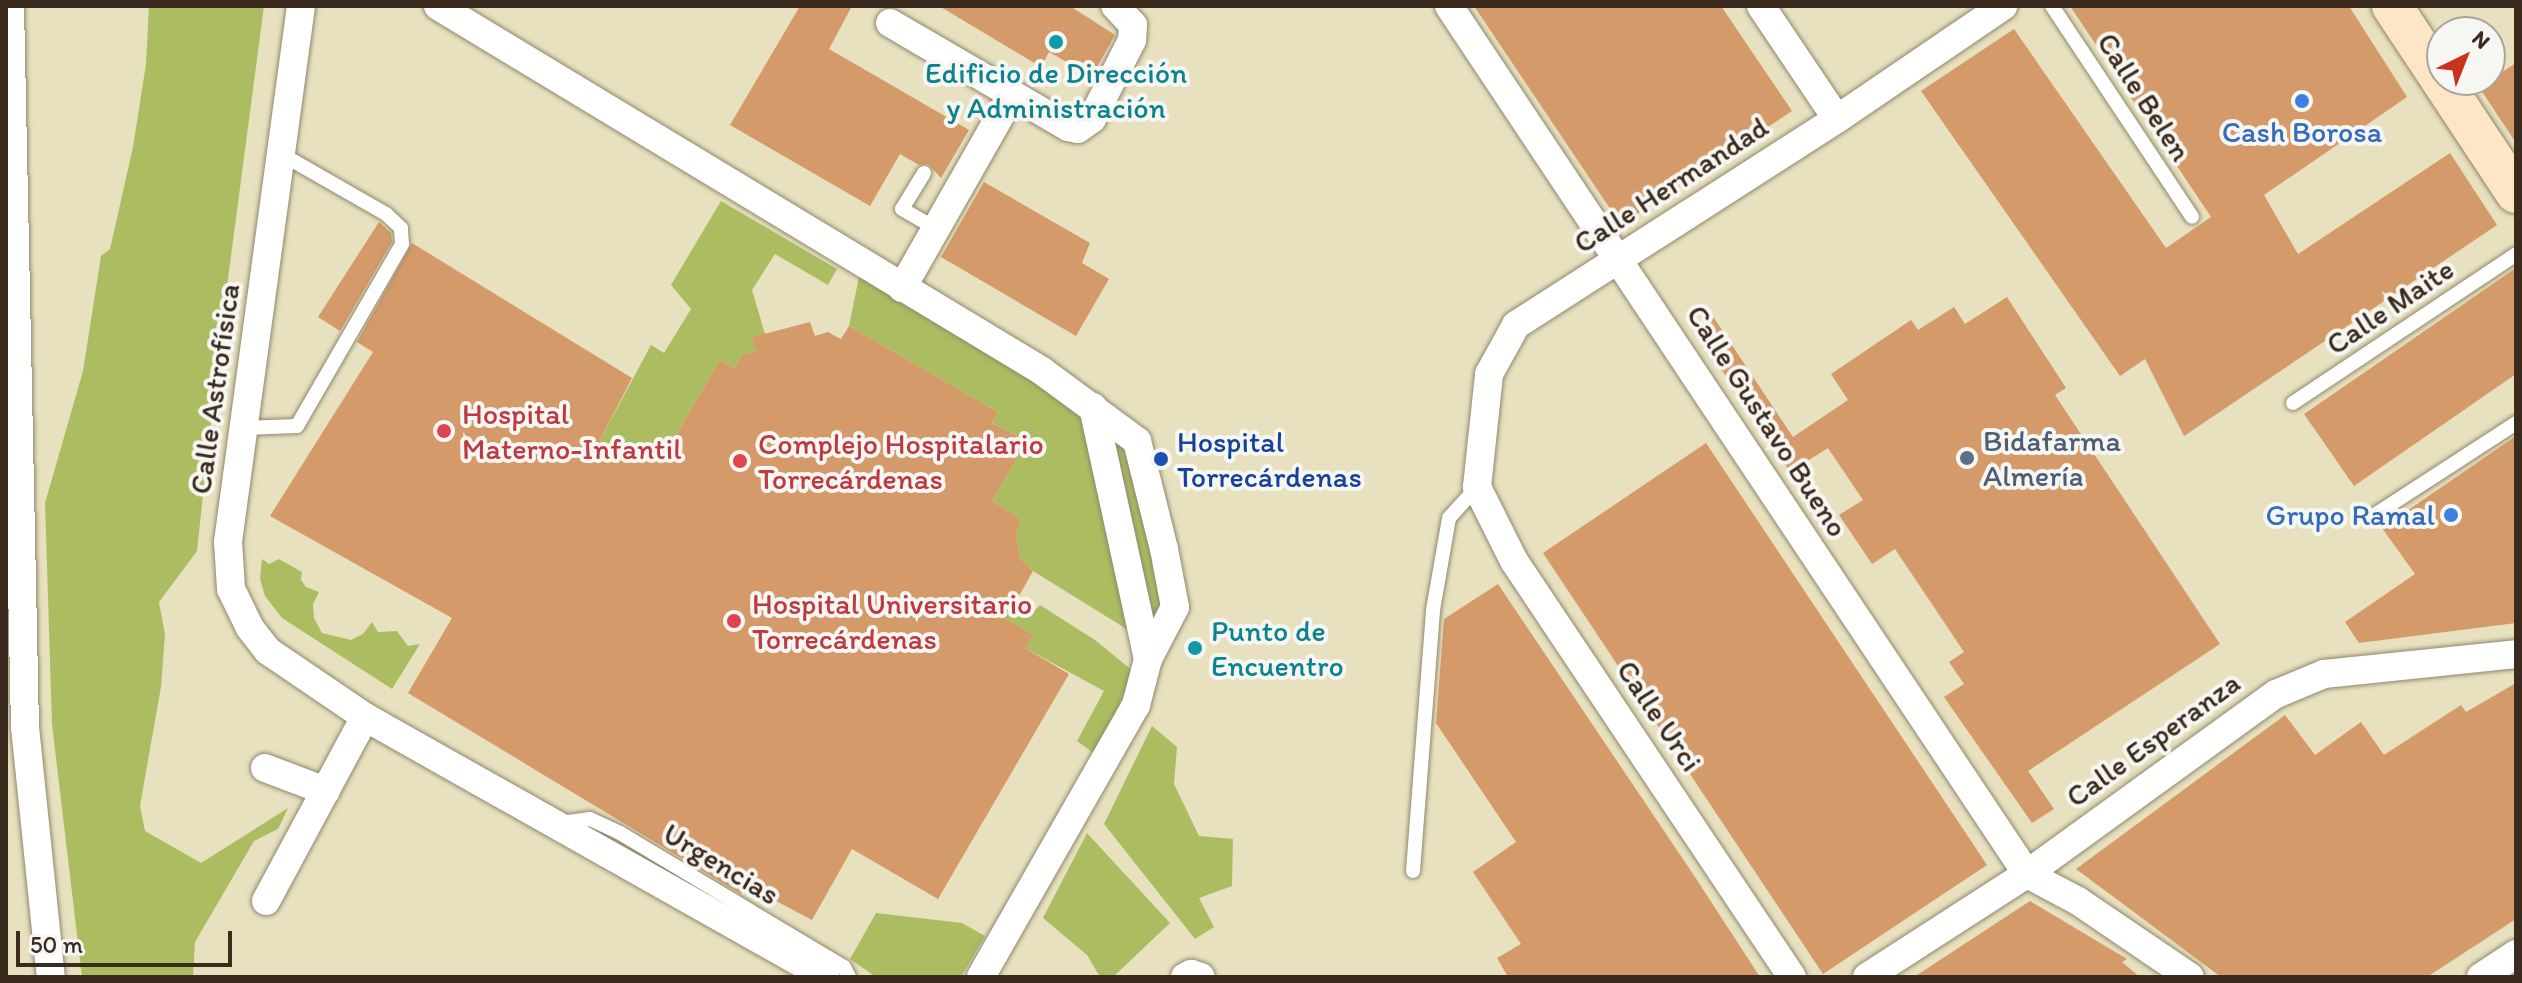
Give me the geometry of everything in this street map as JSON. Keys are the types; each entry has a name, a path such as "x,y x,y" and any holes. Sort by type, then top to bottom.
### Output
{"street":[{"path":"10,6 25,727 51,977"},
{"path":"438,6 1042,371 1137,441 1175,607 1148,659 1136,705 981,977"},
{"path":"890,23 1068,127 1078,129 1092,119 1132,40 1133,25 1115,6"},
{"name":"Calle Gustavo Bueno","path":"1449,6 2027,874"},
{"path":"1761,6 1837,119"},
{"name":"Calle Hermandad","path":"1477,487 1489,374 1516,325 1837,119 2003,6"},
{"path":"2392,6 2515,191"},
{"name":"Calle Astrofísica","path":"301,7 228,542 231,589 250,628 268,651 365,717 826,977"},
{"path":"902,288 1012,95"},
{"path":"1093,407 1148,659"},
{"name":"Calle Urci","path":"1477,487 1514,561 1792,977"},
{"name":"Calle Esperanza","path":"1867,977 2027,874 2276,694 2324,674 2516,654"},
{"path":"266,901 365,717"},
{"path":"265,768 326,791"},
{"path":"2027,874 2078,901 2161,954 2190,977"},
{"path":"2481,977 2516,954"},
{"path":"1185,977 1191,974 1201,977"}],"lane":[{"name":"Calle Belen","path":"2052,6 2192,217"},
{"path":"244,428 297,426 402,244 401,228 386,214 283,155"},
{"path":"924,173 902,209 935,228"},
{"name":"Calle Maite","path":"2293,403 2516,254"},
{"path":"2376,514 2516,423"},
{"path":"1413,871 1433,610 1449,518 1477,487"},
{"name":"Urgencias","path":"556,824 590,819 620,833 844,967 849,977"}],"green space":[{"path":"149,6 264,6 219,347 197,551 159,602 165,634 161,687 140,806 145,831 201,863 288,808 278,829 254,841 195,942 193,977 82,977 52,724 45,503 83,371 101,256 110,249 133,147 146,64"},
{"path":"721,201 837,269 828,285 775,254 752,290 765,334 753,337 756,351 742,355 734,368 720,360 667,450 655,444 643,464 600,440 651,345 664,353 691,309 671,285"},
{"path":"862,262 1137,441 1175,607 1133,633 1033,571 1020,558 1016,535 1021,519 992,501 1027,441 992,423 998,412 849,326"},
{"path":"262,559 269,564 279,559 302,572 301,580 306,587 319,592 313,604 314,618 322,633 351,640 363,634 372,622 378,632 397,631 408,646 420,644 392,689 282,618 265,596 260,579"},
{"path":"1004,605 1033,612 1040,605 1095,640 1133,671 1098,756 1077,741 1104,691 1025,648 1032,635 998,614"},
{"path":"1152,726 1177,747 1174,784 1199,836 1233,839 1232,886 1199,898 1214,927 1195,939 1104,824"},
{"path":"1087,833 1170,923 1113,977 1100,977 1087,955 1043,918"},
{"path":"876,913 962,923 985,936 961,977 876,977 850,959"}],"building":[{"path":"800,6 852,6 829,49 969,130 941,178 928,164 919,165 900,154 870,206 730,125"},
{"name":"Edificio de Dirección y Administración","path":"939,6 1070,6 1115,35 1092,76 1049,52 1041,67"},
{"path":"1474,6 1721,6 1792,111 1621,225"},
{"path":"2070,6 2349,6 2407,97 2264,195 2298,254 2450,153 2497,225 2184,436 2145,359 2120,376 1921,91 2014,29 2166,248 2211,217"},
{"path":"2516,63 2516,143 2485,96 2506,96 2506,69"},
{"path":"984,182 1090,243 1082,263 1109,279 1076,336 941,257"},
{"path":"379,222 391,233 392,242 340,331 318,317"},
{"name":"Hospital Universitario Torrecárdenas","path":"412,243 632,378 600,440 643,464 655,444 667,450 720,360 734,368 742,355 756,351 752,337 810,322 815,336 828,332 841,339 849,326 998,412 992,423 1027,441 992,501 1021,519 1016,535 1020,558 1033,571 1006,619 1033,635 1025,648 1069,674 938,899 852,849 812,920 746,885 741,894 408,693 452,618 270,516 373,352 357,342"},
{"path":"2516,268 2516,374 2354,486 2304,414"},
{"path":"2007,297 2066,388 2055,395 2220,644 2028,771 2054,809 2032,823 1944,697 1964,684 1949,662 1964,652 1895,549 1872,564 1839,515 1863,500 1828,448 1790,472 1695,330 1714,318 1793,437 1848,400 1831,374 1911,320 1918,330 1954,307 1965,324"},
{"path":"2516,436 2516,623 2359,643 2345,622 2415,574 2382,528"},
{"path":"1706,443 1987,865 1823,974 1543,553"},
{"path":"1498,584 1760,977 1508,977 1497,958 1521,944 1473,872 1516,842 1436,723 1444,619"},
{"path":"2516,683 2516,919 2427,977 2221,977 2076,869 2285,715 2315,755 2361,722 2384,755 2461,705 2466,712"},
{"path":"2030,901 2127,959 2122,962 2140,977 1914,977"}],"place":[{"name":"Edificio de Dirección y Administración","path":"1056,42"},
{"name":"Cash Borosa","path":"2302,101"},
{"name":"Hospital Materno-Infantil","path":"444,431"},
{"name":"Bidafarma Almería","path":"1967,458"},
{"name":"Hospital Torrecárdenas","path":"1161,459"},
{"name":"Complejo Hospitalario Torrecárdenas","path":"740,461"},
{"name":"Grupo Ramal","path":"2451,515"},
{"name":"Hospital Universitario Torrecárdenas","path":"734,621"},
{"name":"Punto de Encuentro","path":"1195,648"}]}
